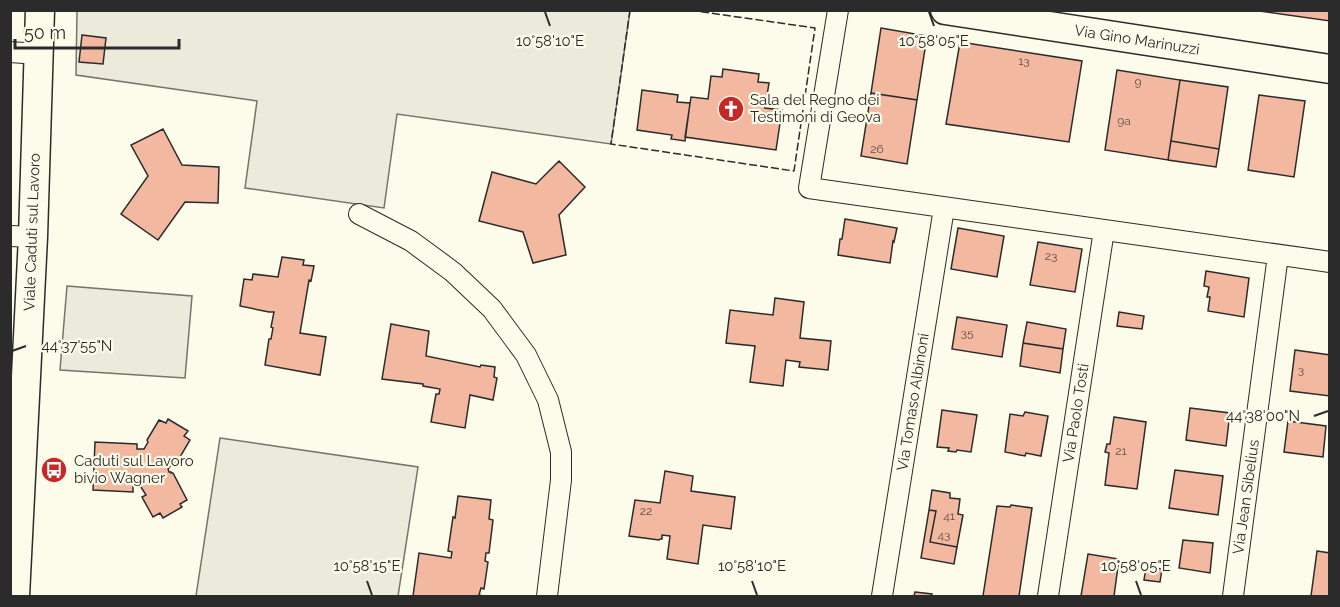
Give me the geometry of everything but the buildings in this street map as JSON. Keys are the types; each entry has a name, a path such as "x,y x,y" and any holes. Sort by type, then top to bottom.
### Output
{"street":[{"name":"Viale Caduti sul Lavoro","path":"15,597 14,525 22,237 24,53 40,10"},
{"path":"837,10 809,188 1329,262"},
{"name":"Via Gino Marinuzzi","path":"945,10 1329,69"},
{"name":"Via Tomaso Albinoni","path":"882,597 944,208"},
{"path":"359,214 411,242 453,272 492,309 526,355 548,400 561,452 561,480 547,597"},
{"name":"Via Paolo Tosti","path":"1048,597 1104,230"},
{"name":"Via Jean Sibelius","path":"1233,597 1278,255"}],"shaded area":[{"path":"77,11 630,11 611,144 397,114 384,208 245,188 257,101 76,75"},
{"path":"67,286 192,296 185,378 60,370"},
{"path":"220,438 418,467 398,596 196,596"}],"fence":[{"path":"630,10 611,144 794,171 815,28 689,10"}],"place":[{"name":"Sala del Regno dei Testimoni di Geova","path":"731,109"},
{"name":"Caduti sul Lavoro bivio Wagner","path":"54,470"}]}
